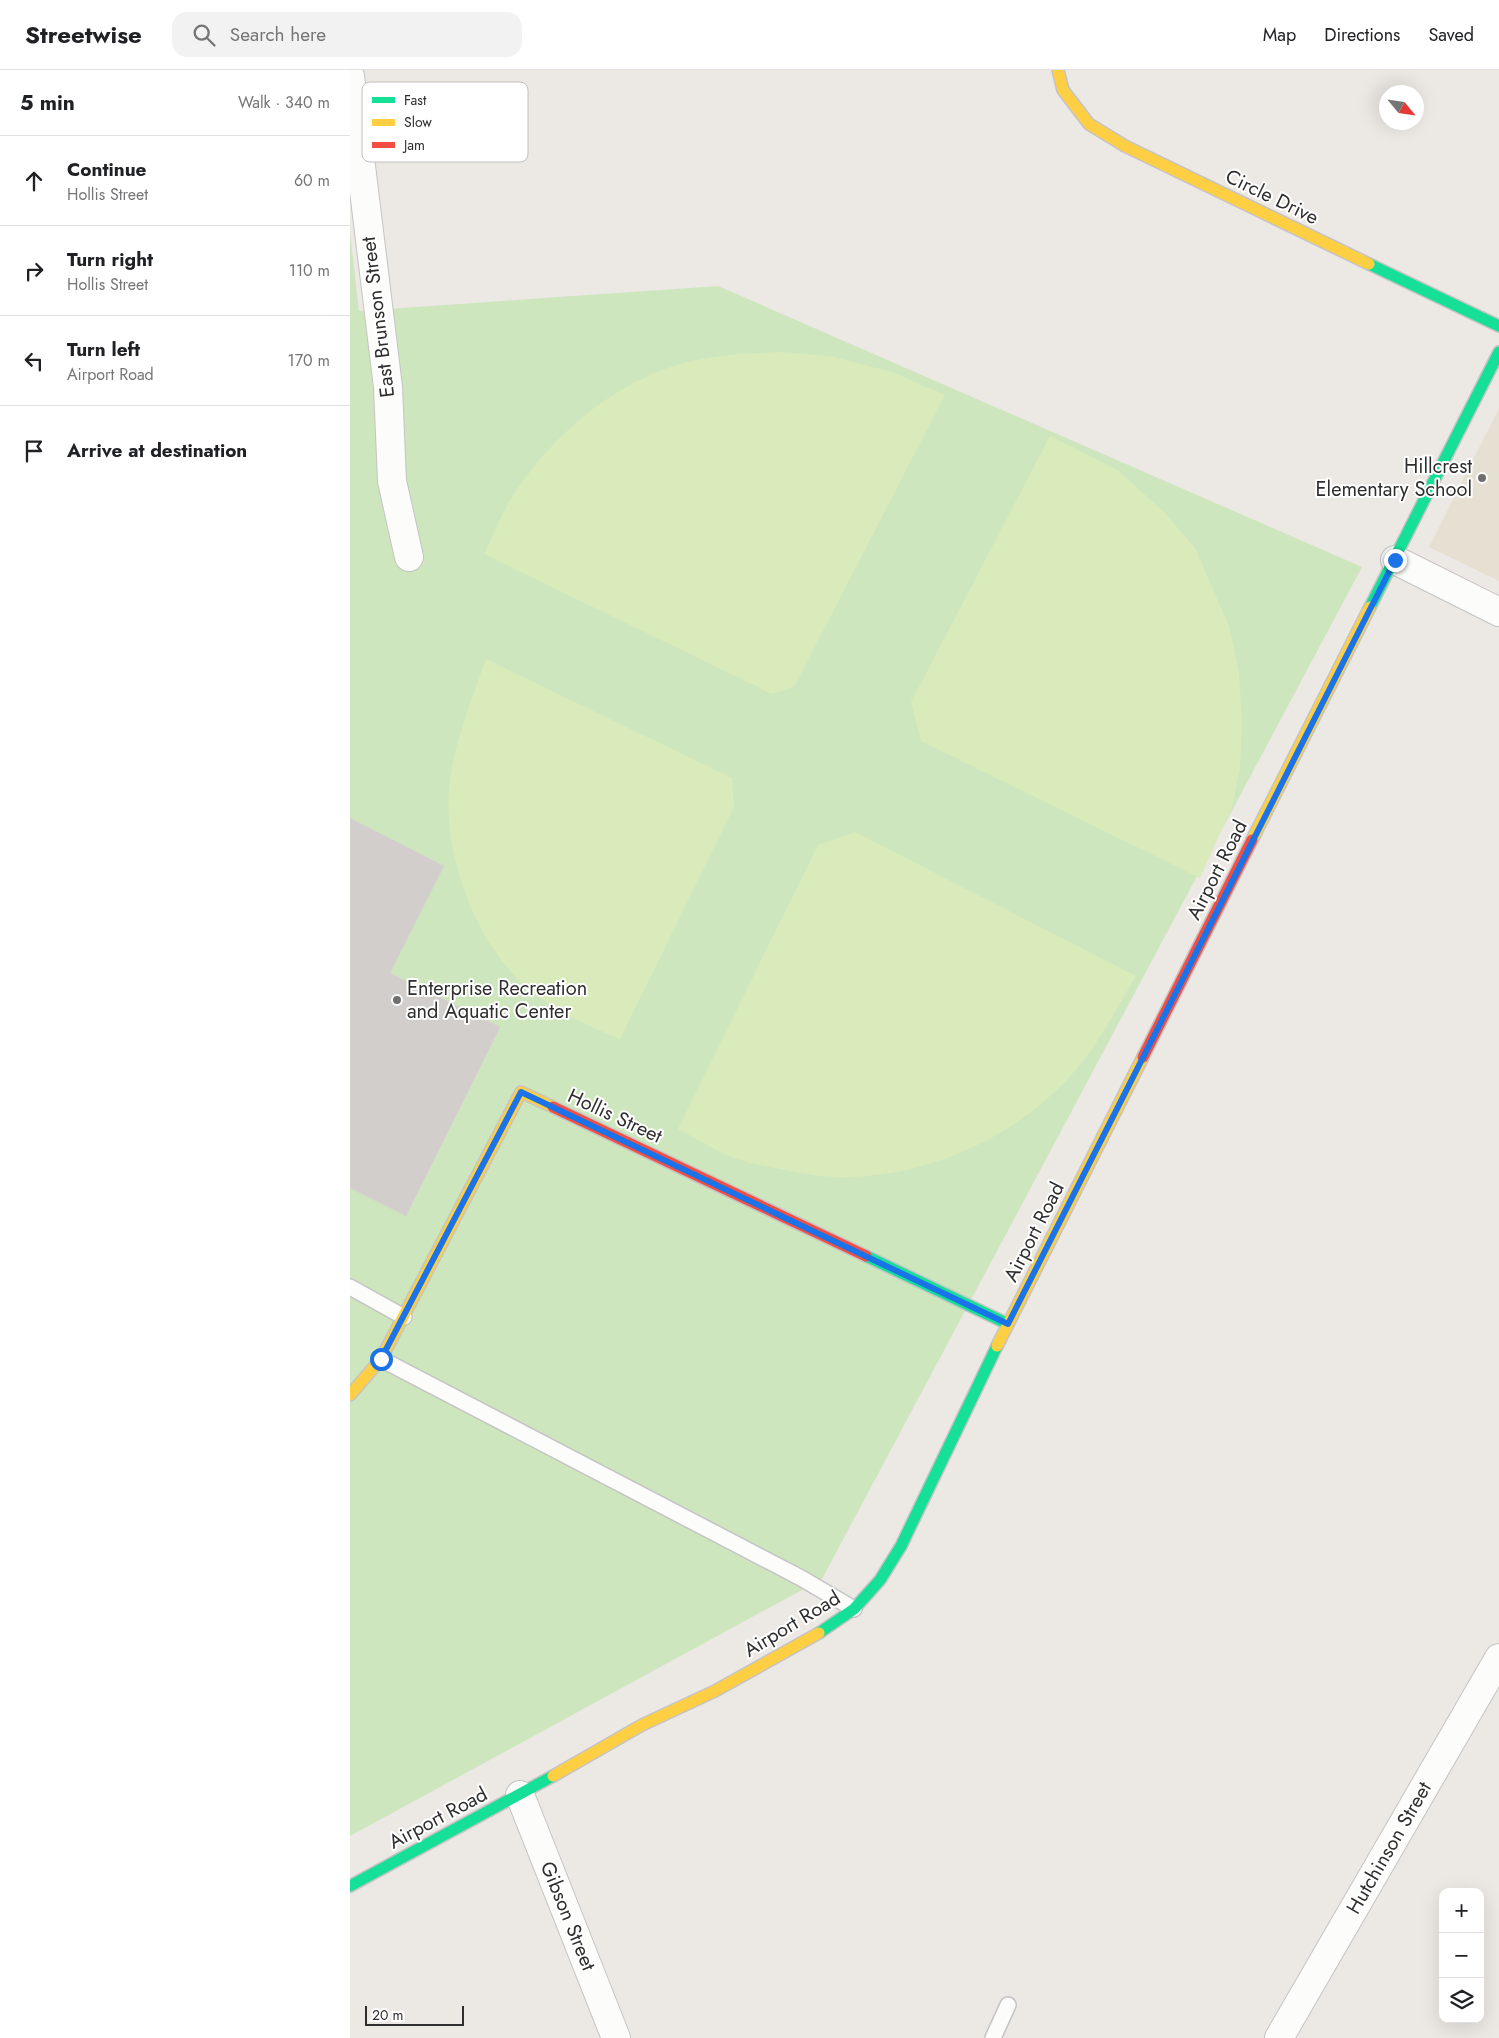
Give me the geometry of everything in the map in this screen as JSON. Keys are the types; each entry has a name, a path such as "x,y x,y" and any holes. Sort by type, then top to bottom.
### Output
{"street":[{"name":"Circle Drive","path":"1058,70 1063,90 1089,124 1124,146 1499,326"},
{"name":"East Brunson Street","path":"350,76 388,387 392,481 409,557"},
{"name":"Airport Road","path":"350,1886 520,1795 642,1725 731,1682 820,1632 854,1610 880,1580 901,1546 1008,1324 1499,352"},
{"path":"1395,560 1499,612"},
{"name":"Hollis Street","path":"350,1395 381,1359 521,1092 1008,1324"},
{"name":"Hutchinson Street","path":"1279,2038 1499,1658"},
{"name":"Gibson Street","path":"520,1795 616,2038"}],"lane":[{"path":"350,1287 404,1316"},
{"path":"381,1359 801,1578 854,1610"},
{"path":"994,2038 1008,2005"}],"shaded area":[{"name":"Hillcrest Elementary School","path":"1499,408 1499,581 1429,547"}],"green space":[{"path":"350,233 359,311 718,286 1362,567 822,1579 350,1836"},
{"path":"783,352 834,357 892,372 945,395 794,687 772,694 484,554 507,506 527,475 566,432 613,395 665,369 692,361 726,355"},
{"path":"1050,436 1119,471 1165,513 1195,548 1229,626 1239,672 1242,721 1240,768 1232,807 1200,878 921,741 911,702"},
{"path":"486,659 732,778 734,807 620,1039 564,1013 525,986 498,956 484,934 462,884 450,830 448,804 450,779 460,733"},
{"path":"855,832 1136,976 1100,1037 1074,1072 1028,1115 973,1147 944,1159 914,1168 851,1177 806,1174 738,1159 718,1151 678,1129 818,845"}],"building":[{"name":"Enterprise Recreation and Aquatic Center","path":"350,818 444,866 390,973 500,1027 406,1216 350,1188"}],"traffic: fast":[{"path":"1369,264 1499,326"},
{"path":"1370,607 1499,352"},
{"path":"866,1256 1008,1324"},
{"path":"819,1633 854,1609 880,1580 901,1546 997,1346"},
{"path":"350,1886 553,1776"}],"traffic: slow":[{"path":"1058,70 1063,90 1089,124 1125,146 1369,264"},
{"path":"1252,840 1370,607"},
{"path":"997,1346 1143,1057"},
{"path":"350,1395 381,1359 521,1092 553,1107"},
{"path":"553,1776 642,1725 715,1691 819,1633"}],"traffic: jam":[{"path":"1143,1057 1252,840"},
{"path":"553,1107 866,1256"}],"place":[{"name":"Hillcrest Elementary School","path":"1482,478"},
{"name":"Enterprise Recreation and Aquatic Center","path":"397,1000"}],"route":[{"path":"381,1359 521,1092 1008,1324 1395,560"}]}
